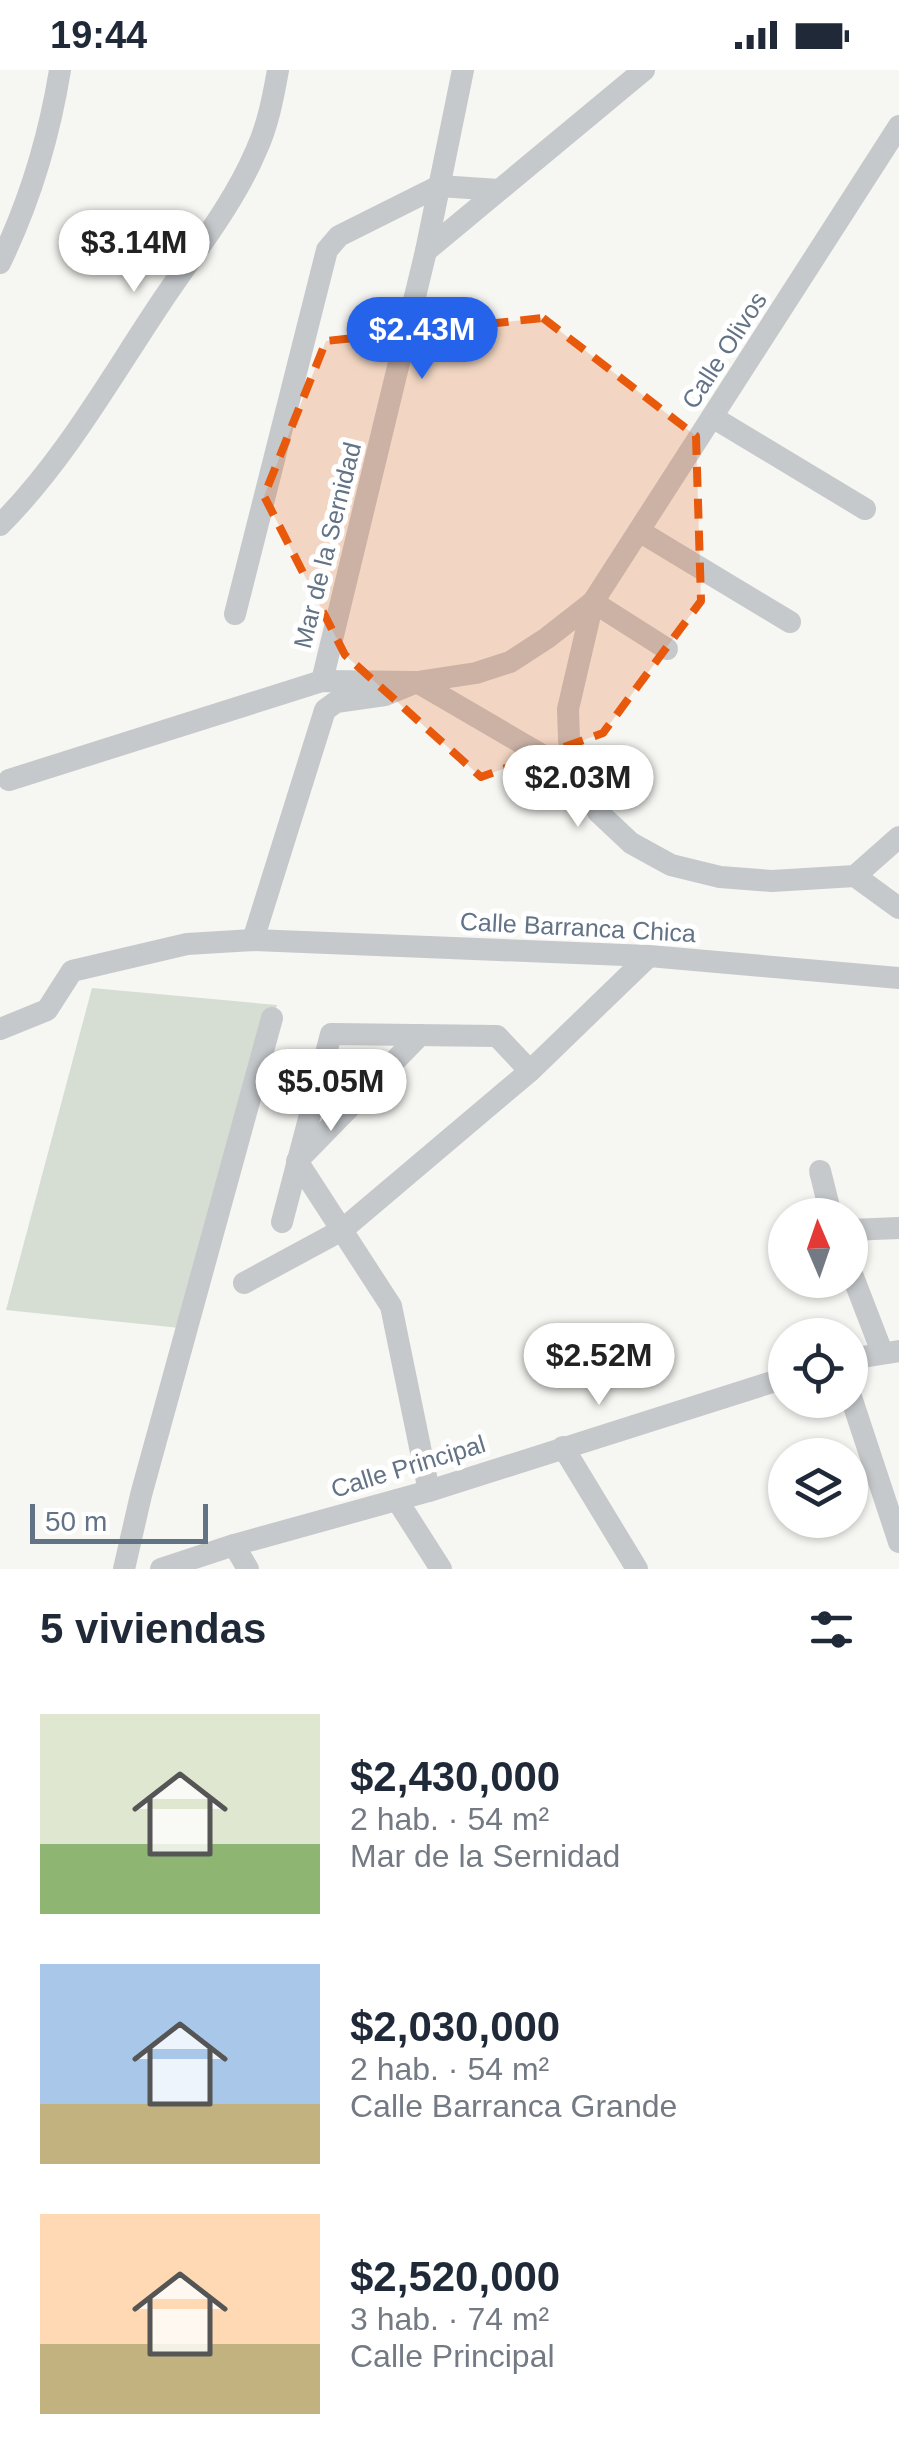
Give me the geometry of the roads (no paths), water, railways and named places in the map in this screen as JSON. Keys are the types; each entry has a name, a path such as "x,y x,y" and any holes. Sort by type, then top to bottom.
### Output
{"street":[{"path":"0,263 22,218 42,155 60,70"},
{"path":"0,525 30,494 75,432 229,200 256,152 271,111 278,70"},
{"name":"Mar de la Sernidad","path":"322,681 426,251 463,70"},
{"path":"426,251 644,70"},
{"name":"Calle Olivos","path":"417,682 476,673 510,662 593,602 899,126"},
{"path":"235,614 328,250 339,236 440,186 499,190"},
{"path":"714,418 865,509"},
{"path":"639,531 790,622"},
{"path":"593,602 667,649"},
{"name":"Calle Olivos","path":"578,776 569,740 568,709 593,602"},
{"path":"9,780 322,681 417,682 578,776 598,812 631,843 671,865 720,877 772,881 855,876 899,836"},
{"path":"253,940 325,710 336,702 385,694 417,682"},
{"path":"855,876 899,908"},
{"name":"Calle Barranca Chica","path":"0,1029 47,1010 72,970 187,944 253,940 649,956 899,978"},
{"path":"244,1283 342,1230 530,1071 649,956"},
{"path":"124,1569 272,1018"},
{"path":"282,1222 331,1034 496,1036 530,1071"},
{"path":"297,1161 420,1036"},
{"path":"297,1161 390,1306 429,1491"},
{"path":"820,1171 827,1198"},
{"path":"868,1229 899,1228"},
{"path":"864,1298 891,1351"},
{"name":"Calle Principal","path":"161,1569 429,1491 768,1383"},
{"path":"858,1418 899,1542"},
{"path":"562,1447 637,1569"},
{"path":"396,1500 440,1569"},
{"path":"234,1545 248,1569"}]}
